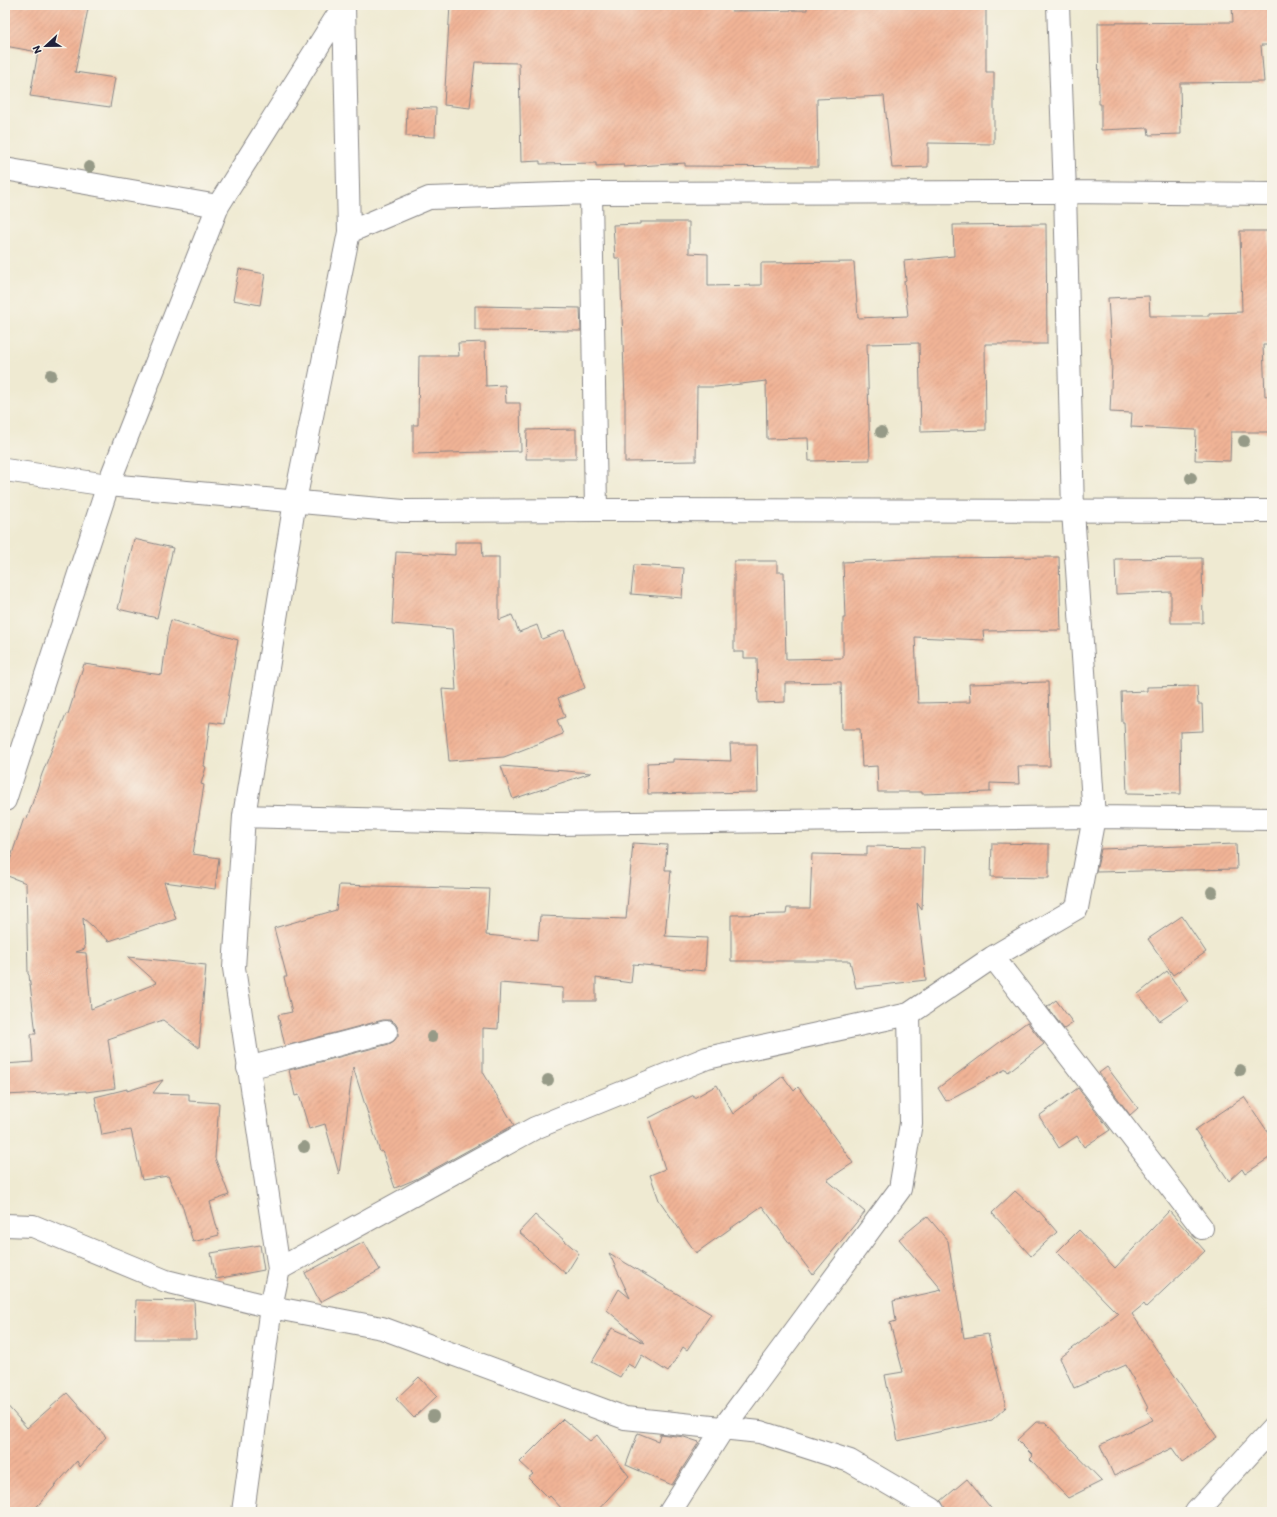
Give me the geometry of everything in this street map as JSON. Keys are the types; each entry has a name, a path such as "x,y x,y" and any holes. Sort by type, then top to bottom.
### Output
{"street":[{"path":"5,800 108,485 218,206 344,5"},
{"path":"243,1512 271,1307 279,1269 234,968 244,816 295,502 349,232 344,5"},
{"path":"279,1269 535,1128 707,1058 909,1014 993,956 1077,908 1094,817 1073,511 1065,192 1058,5"},
{"path":"5,170 218,206"},
{"path":"349,232 429,198 591,193 1065,192 1272,194"},
{"path":"591,193 596,510"},
{"path":"5,470 108,485 403,511 1272,511"},
{"path":"244,816 554,824 1094,817 1272,819"},
{"path":"993,956 1202,1228"},
{"path":"670,1512 724,1427 900,1189 911,1123 909,1014"},
{"path":"248,1068 386,1032"},
{"path":"5,1225 33,1226 166,1281 271,1307 382,1328 626,1418 724,1427 760,1432 850,1461 932,1509 934,1512"},
{"path":"1196,1512 1272,1429"}],"building":[{"path":"5,5 62,5 88,9 75,72 115,78 110,107 30,96 38,52 5,46"},
{"path":"450,5 731,5 731,11 807,10 807,5 986,5 986,72 994,72 994,144 928,143 928,167 892,168 884,96 817,99 818,167 685,166 685,163 624,167 624,165 596,166 596,163 540,164 540,161 521,162 519,63 475,62 470,108 444,105"},
{"path":"1232,5 1272,5 1272,45 1261,45 1264,82 1180,83 1181,134 1149,135 1148,128 1101,130 1101,104 1099,104 1098,23 1233,22"},
{"path":"407,107 436,108 435,137 406,136"},
{"path":"640,222 689,222 689,253 708,254 708,286 761,285 761,263 854,262 858,318 908,316 904,281 906,280 904,261 954,256 953,225 1046,224 1047,344 985,344 986,430 921,432 919,343 867,344 870,460 809,461 808,438 767,439 766,381 716,387 697,387 696,461 625,462 625,401 620,258 615,258 613,225 640,224"},
{"path":"1240,231 1269,231 1272,345 1263,345 1265,396 1272,395 1272,432 1231,432 1230,461 1195,460 1196,430 1131,427 1132,413 1110,412 1112,364 1108,298 1149,296 1150,316 1209,316 1209,313 1242,312"},
{"path":"239,269 265,274 260,305 233,300"},
{"path":"475,306 580,308 581,331 475,330"},
{"path":"485,342 486,386 505,385 506,403 520,403 521,451 413,454 413,425 418,425 419,356 459,356 458,343"},
{"path":"576,429 576,459 526,459 527,430"},
{"path":"134,539 173,548 157,618 118,609"},
{"path":"455,542 482,542 483,557 499,557 499,620 512,615 519,632 537,625 542,639 564,630 585,688 558,698 565,717 557,720 563,734 504,757 449,761 442,689 456,690 452,629 392,624 396,552 455,555"},
{"path":"1059,557 1061,630 983,631 984,640 915,637 918,703 970,702 969,684 1048,682 1050,766 1018,766 1019,784 990,783 990,792 922,794 922,792 878,792 877,766 862,767 860,729 842,729 841,682 785,683 785,702 758,703 757,658 744,658 744,652 734,652 734,561 777,561 777,572 784,572 786,659 843,658 843,618 845,618 843,562 927,558"},
{"path":"1202,558 1203,623 1171,623 1171,592 1116,594 1115,559"},
{"path":"634,565 684,568 682,598 631,594"},
{"path":"171,620 238,640 224,724 210,722 204,766 206,767 201,784 204,785 193,854 219,858 215,889 164,882 176,919 109,941 83,918 85,949 76,952 86,953 91,1009 157,983 128,957 206,965 199,1048 163,1020 108,1039 115,1088 86,1092 5,1095 5,1064 33,1062 31,1034 36,1034 28,974 26,883 5,875 24,818 27,819 42,774 66,714 68,714 84,664 162,675 167,636"},
{"path":"1197,686 1198,704 1202,704 1203,731 1180,732 1181,794 1127,793 1124,722 1122,722 1121,692 1147,691 1147,687"},
{"path":"730,744 757,744 758,792 648,794 647,763 673,762 673,759 731,761"},
{"path":"501,766 591,773 513,799"},
{"path":"633,843 667,845 665,870 671,870 665,936 707,938 705,971 633,964 631,983 596,978 596,1001 563,1001 563,988 500,983 498,1029 483,1028 483,1072 514,1125 416,1179 395,1188 382,1151 380,1152 353,1067 339,1174 325,1124 309,1129 299,1095 295,1096 289,1070 389,1044 398,1036 398,1028 395,1023 390,1020 383,1020 285,1046 278,1015 292,1012 284,977 287,977 274,928 336,910 339,885 489,889 486,935 538,940 540,916 626,919"},
{"path":"992,843 1049,844 1049,878 991,877"},
{"path":"1236,844 1237,869 1096,872 1101,849"},
{"path":"867,846 924,847 922,910 917,903 926,980 856,988 850,961 731,961 731,915 786,914 787,908 810,908 812,854 867,855"},
{"path":"1182,916 1206,952 1173,975 1148,939"},
{"path":"1167,971 1188,1002 1160,1021 1138,994"},
{"path":"1056,1000 1073,1023 1064,1029 1047,1007"},
{"path":"1027,1022 1044,1044 1008,1072 1006,1069 946,1101 938,1088"},
{"path":"1107,1067 1138,1108 1130,1115 1099,1073"},
{"path":"783,1076 794,1091 798,1087 853,1163 827,1180 865,1212 813,1275 762,1206 696,1253 659,1200 650,1175 665,1169 649,1118 694,1095 694,1098 717,1085 733,1114"},
{"path":"163,1080 153,1093 189,1094 189,1101 219,1103 215,1158 229,1195 210,1202 219,1235 193,1242 182,1205 168,1176 142,1180 131,1130 102,1135 95,1097 127,1089 127,1091"},
{"path":"1078,1088 1110,1130 1084,1147 1077,1136 1059,1148 1039,1116"},
{"path":"1244,1097 1272,1138 1272,1156 1245,1174 1242,1169 1229,1181 1195,1130"},
{"path":"1015,1191 1038,1212 1039,1211 1057,1232 1031,1256 992,1213"},
{"path":"1169,1211 1205,1251 1146,1307 1144,1304 1132,1314 1217,1437 1182,1462 1172,1448 1114,1476 1100,1445 1153,1420 1146,1409 1148,1408 1126,1365 1074,1388 1060,1358 1118,1314 1057,1252 1079,1230 1115,1268"},
{"path":"535,1215 579,1253 566,1274 519,1232"},
{"path":"927,1216 948,1241 964,1338 988,1334 1006,1407 992,1420 898,1441 885,1375 903,1372 890,1323 896,1321 893,1301 942,1290 899,1239"},
{"path":"364,1242 380,1270 320,1302 305,1273"},
{"path":"260,1245 264,1270 216,1279 211,1253"},
{"path":"609,1253 711,1314 687,1350 683,1347 668,1372 642,1355 635,1368 628,1364 620,1377 592,1362 612,1328 645,1343 607,1310 619,1289 630,1298"},
{"path":"136,1300 194,1301 196,1339 135,1339"},
{"path":"419,1377 437,1396 414,1418 396,1399"},
{"path":"67,1393 106,1437 80,1467 77,1461 32,1512 5,1512 5,1403 27,1428"},
{"path":"563,1419 590,1441 597,1435 629,1476 596,1512 565,1512 550,1496 548,1498 528,1478 533,1474 520,1462"},
{"path":"1036,1422 1045,1422 1102,1481 1068,1498 1030,1459 1033,1456 1017,1440"},
{"path":"638,1433 658,1441 660,1434 684,1437 699,1442 672,1485 626,1465"},
{"path":"967,1479 994,1512 946,1512 941,1501"}]}
